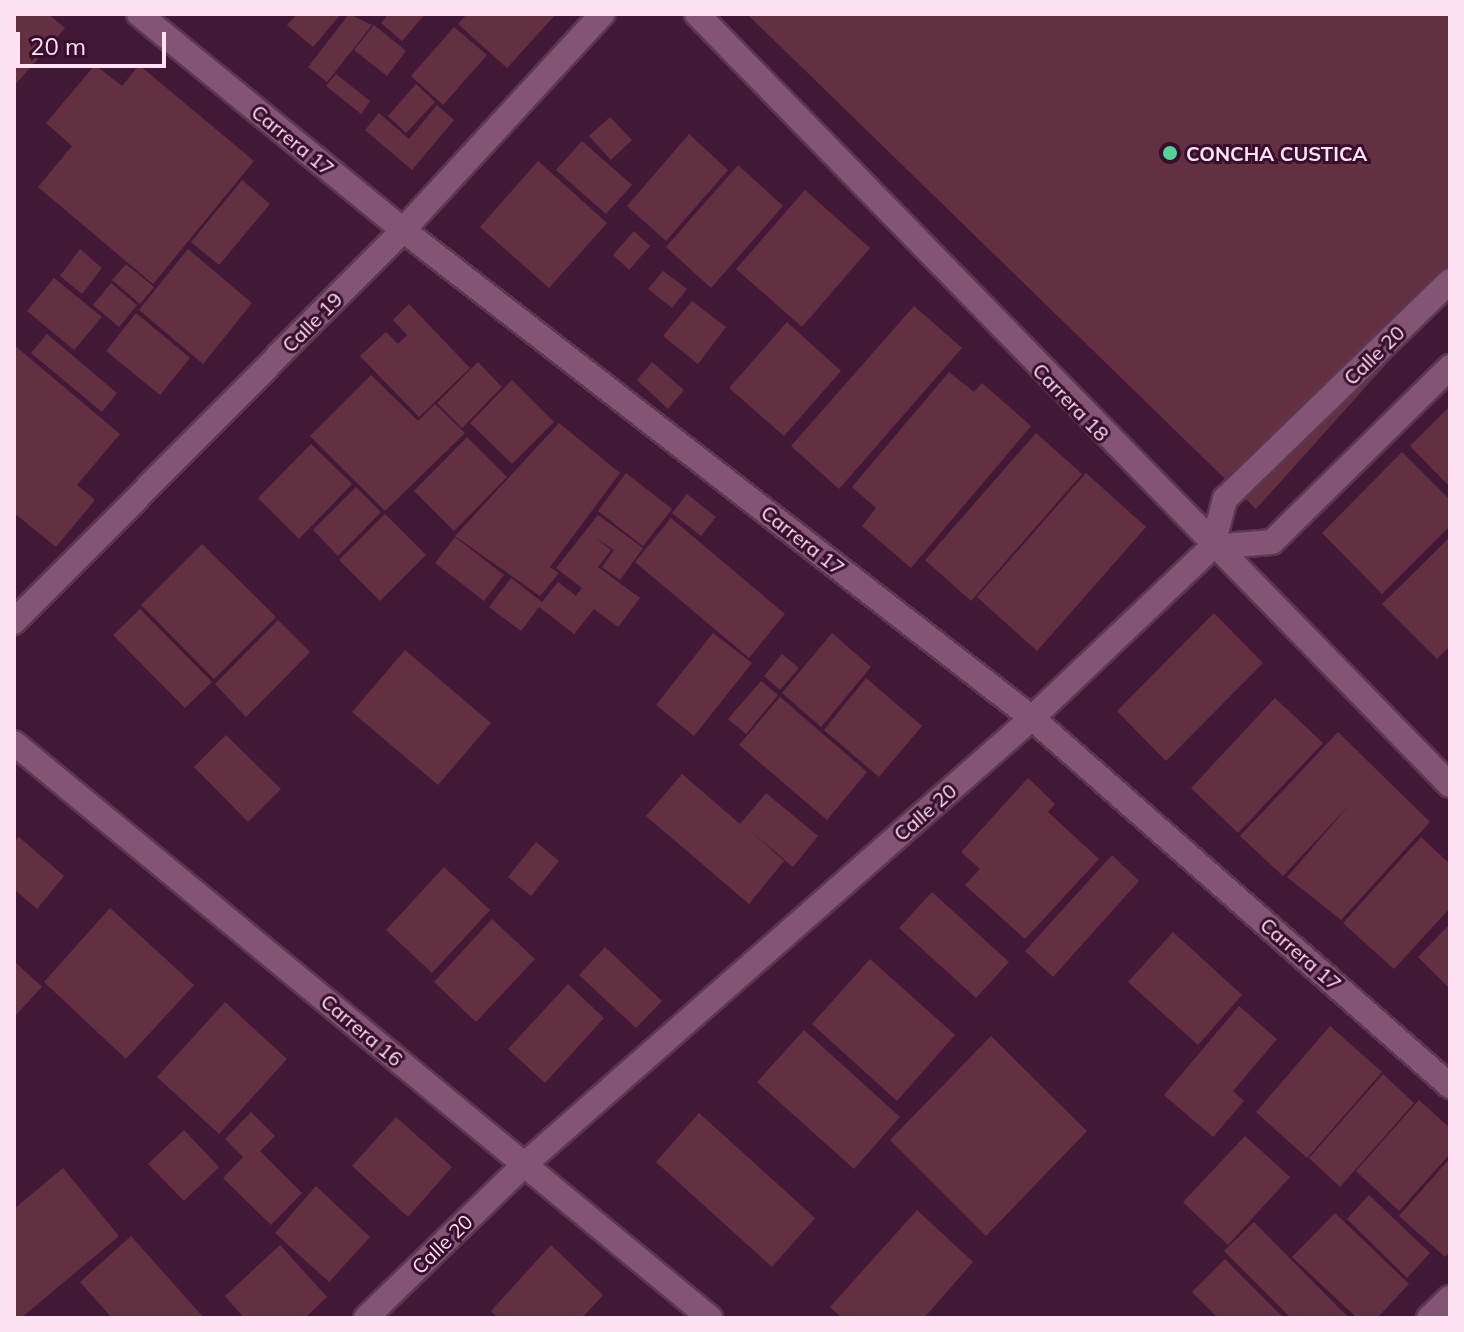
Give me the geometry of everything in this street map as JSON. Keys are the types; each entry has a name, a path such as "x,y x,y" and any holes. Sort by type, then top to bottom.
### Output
{"street":[{"name":"Carrera 17","path":"139,14 403,230 1032,718 1450,1086"},
{"name":"Calle 19","path":"14,622 403,230 602,14"},
{"name":"Carrera 18","path":"697,14 1212,547 1450,785"},
{"name":"Calle 20","path":"366,1318 525,1164 1032,718 1212,547 1225,499 1450,281"},
{"path":"1212,547 1272,542 1450,367"},
{"name":"Carrera 16","path":"14,743 710,1318"},
{"path":"1429,1318 1450,1298"}],"building":[{"path":"14,14 48,14 65,28 14,86"},
{"path":"297,14 341,14 313,47 287,25"},
{"path":"349,14 372,25 327,82 308,67"},
{"path":"388,14 425,14 402,41 381,23"},
{"path":"467,14 556,14 507,68 458,24"},
{"name":"CONCHA CUSTICA","path":"747,14 1450,14 1450,293 1256,509"},
{"path":"374,25 406,51 387,76 354,50"},
{"path":"454,27 487,55 443,105 411,76"},
{"path":"95,65 122,86 139,65 254,161 153,284 38,187 72,146 46,123"},
{"path":"336,74 370,101 361,114 326,86"},
{"path":"416,84 435,102 406,133 388,116"},
{"path":"437,105 454,120 412,170 365,130 379,113 409,139"},
{"path":"610,117 632,140 611,160 589,136"},
{"path":"689,134 728,170 666,241 627,206"},
{"path":"582,141 632,185 606,214 556,170"},
{"path":"538,161 607,223 549,288 480,227"},
{"path":"738,165 783,206 711,288 666,247"},
{"path":"242,180 270,204 219,265 191,242"},
{"path":"805,190 870,248 802,327 736,269"},
{"path":"634,231 650,246 629,270 613,255"},
{"path":"80,249 102,268 82,294 60,276"},
{"path":"188,249 252,303 203,364 139,310"},
{"path":"126,264 154,287 140,304 112,280"},
{"path":"663,271 687,289 672,308 648,289"},
{"path":"54,278 102,317 74,350 27,311"},
{"path":"111,283 137,305 119,327 93,305"},
{"path":"692,301 726,327 698,364 663,336"},
{"path":"409,304 470,368 419,417 360,356 386,332 398,344 407,335 393,320"},
{"path":"914,306 962,348 839,489 791,446"},
{"path":"136,313 190,358 160,395 106,351"},
{"path":"787,322 841,371 784,436 729,388"},
{"path":"47,334 117,393 102,412 31,353"},
{"path":"14,345 120,434 77,485 95,500 56,547 14,513"},
{"path":"478,362 502,387 462,428 437,403"},
{"path":"652,362 684,390 668,409 637,380"},
{"path":"949,372 974,392 982,383 1031,426 911,568 862,526 876,508 852,487"},
{"path":"371,375 418,421 435,404 465,433 385,511 310,436"},
{"path":"512,380 554,422 512,464 470,423"},
{"path":"1450,406 1450,487 1410,446"},
{"path":"559,423 620,473 550,567 559,573 540,596 455,536"},
{"path":"1036,433 1082,474 971,601 925,560"},
{"path":"467,437 507,477 454,531 414,491"},
{"path":"311,444 352,484 299,539 258,498"},
{"path":"1402,452 1450,500 1450,526 1382,594 1322,533"},
{"path":"626,473 672,509 643,546 598,511"},
{"path":"1086,473 1146,527 1037,651 977,597"},
{"path":"356,487 381,512 338,556 313,530"},
{"path":"687,494 716,517 701,536 672,513"},
{"path":"385,514 426,555 380,601 339,560"},
{"path":"598,515 643,548 620,580 602,567 614,550 594,537 611,550 598,567 640,598 618,627 594,609 574,634 539,607 521,631 489,607 511,578 542,602 558,582 576,596 582,588 556,568"},
{"path":"671,518 785,614 749,658 635,562"},
{"path":"455,537 504,575 484,601 435,563"},
{"path":"1450,537 1450,646 1437,659 1382,604"},
{"path":"202,544 276,617 214,679 141,605"},
{"path":"140,609 212,682 185,708 113,635"},
{"path":"1214,613 1263,663 1166,761 1117,711"},
{"path":"278,620 310,652 246,717 215,684"},
{"path":"713,633 752,663 694,736 656,705"},
{"path":"832,633 871,667 821,727 782,693"},
{"path":"405,650 491,723 438,785 352,712"},
{"path":"782,654 799,668 780,690 764,676"},
{"path":"866,678 922,726 879,777 824,730"},
{"path":"761,681 778,695 746,734 728,719"},
{"path":"780,697 867,772 827,820 739,745"},
{"path":"1275,698 1323,743 1238,833 1191,788"},
{"path":"1338,732 1430,822 1341,920 1287,877 1352,802 1283,876 1240,836"},
{"path":"226,735 281,789 248,822 194,767"},
{"path":"682,774 740,824 766,793 818,836 793,867 752,832 784,861 749,904 646,816"},
{"path":"1028,778 1055,804 1048,812 1099,859 1025,939 965,885 980,869 961,852"},
{"path":"19,837 64,876 37,909 14,889 14,842"},
{"path":"1421,837 1450,864 1450,908 1394,969 1343,923"},
{"path":"536,842 559,861 531,896 508,877"},
{"path":"1112,855 1139,881 1053,977 1025,951"},
{"path":"444,867 490,910 432,973 386,930"},
{"path":"932,892 1009,962 976,998 899,928"},
{"path":"110,908 194,985 126,1059 44,982"},
{"path":"492,919 535,959 476,1022 434,982"},
{"path":"1450,924 1450,989 1418,957"},
{"path":"1173,932 1242,995 1198,1045 1128,982"},
{"path":"605,947 662,1001 636,1028 579,975"},
{"path":"870,959 955,1035 897,1101 812,1024"},
{"path":"14,961 42,987 14,1017"},
{"path":"568,984 604,1018 545,1083 508,1049"},
{"path":"225,1002 287,1059 219,1134 157,1077"},
{"path":"1239,1006 1277,1039 1233,1091 1244,1101 1213,1137 1164,1095"},
{"path":"1330,1026 1382,1072 1307,1158 1256,1112"},
{"path":"804,1030 900,1117 854,1169 757,1082"},
{"path":"991,1036 1087,1131 986,1236 890,1140"},
{"path":"1383,1074 1414,1103 1340,1187 1309,1158"},
{"path":"1419,1100 1450,1128 1450,1154 1399,1211 1356,1171"},
{"path":"251,1112 275,1136 260,1151 302,1193 271,1225 223,1178 243,1157 225,1139"},
{"path":"699,1113 815,1218 772,1267 656,1162"},
{"path":"396,1117 452,1167 408,1217 352,1166"},
{"path":"184,1130 219,1167 184,1201 148,1164"},
{"path":"1245,1136 1290,1177 1228,1245 1183,1202"},
{"path":"1450,1158 1450,1251 1445,1257 1399,1216"},
{"path":"63,1168 119,1236 21,1318 14,1318 14,1209"},
{"path":"316,1186 370,1237 329,1282 275,1233"},
{"path":"1369,1195 1430,1253 1407,1278 1347,1219"},
{"path":"917,1210 973,1262 924,1318 842,1318 830,1307"},
{"path":"1335,1213 1409,1284 1377,1318 1357,1318 1292,1257"},
{"path":"1254,1222 1349,1318 1291,1318 1224,1251"},
{"path":"131,1236 204,1318 112,1318 80,1282"},
{"path":"280,1245 327,1297 305,1318 244,1318 225,1296"},
{"path":"551,1245 603,1295 582,1318 498,1318 491,1311"},
{"path":"1225,1259 1284,1318 1218,1318 1192,1292"}],"place":[{"name":"CONCHA CUSTICA","path":"1170,153"}]}
